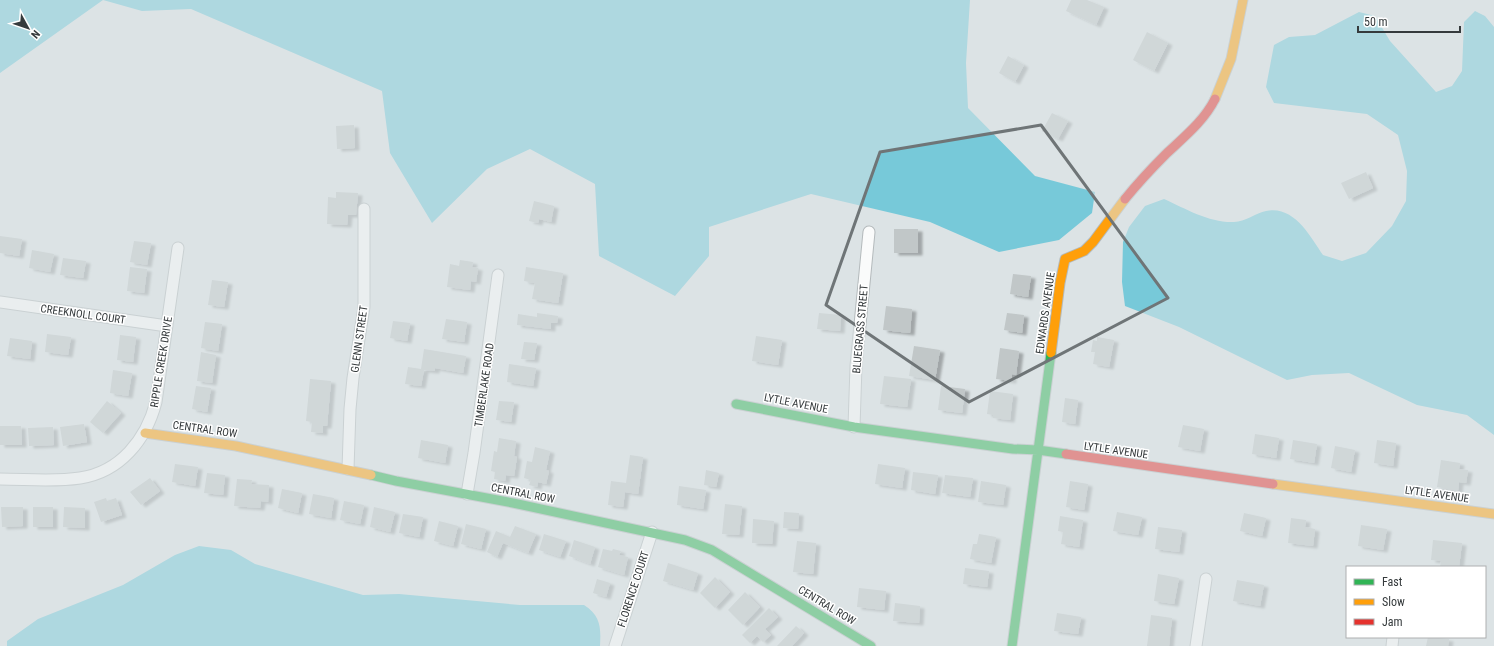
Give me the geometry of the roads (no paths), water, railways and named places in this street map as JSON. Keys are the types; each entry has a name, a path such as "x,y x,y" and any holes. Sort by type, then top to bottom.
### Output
{"street":[{"name":"EDWARDS AVENUE","path":"1012,646 1060,283 1065,259 1084,251 1093,242 1137,184 1187,135 1210,109 1217,96 1231,59 1243,0"},
{"name":"GLENN STREET","path":"348,469 352,385 364,307 364,209"},
{"name":"BLUEGRASS STREET","path":"854,427 856,366 869,232"},
{"name":"RIPPLE CREEK DRIVE","path":"0,479 70,480 95,474 115,464 135,446 145,433 156,402 178,248"},
{"name":"TIMBERLAKE ROAD","path":"467,494 498,275"},
{"name":"CREEKNOLL COURT","path":"0,302 167,326"},
{"name":"LYTLE AVENUE","path":"736,404 854,427 1013,449 1038,450 1120,463 1494,514"},
{"name":"CENTRAL ROW","path":"145,433 236,446 348,469 396,481 513,503 686,540 712,550 871,646"},
{"name":"FLORENCE COURT","path":"615,646 652,532"},
{"path":"1196,646 1206,579"}]}
